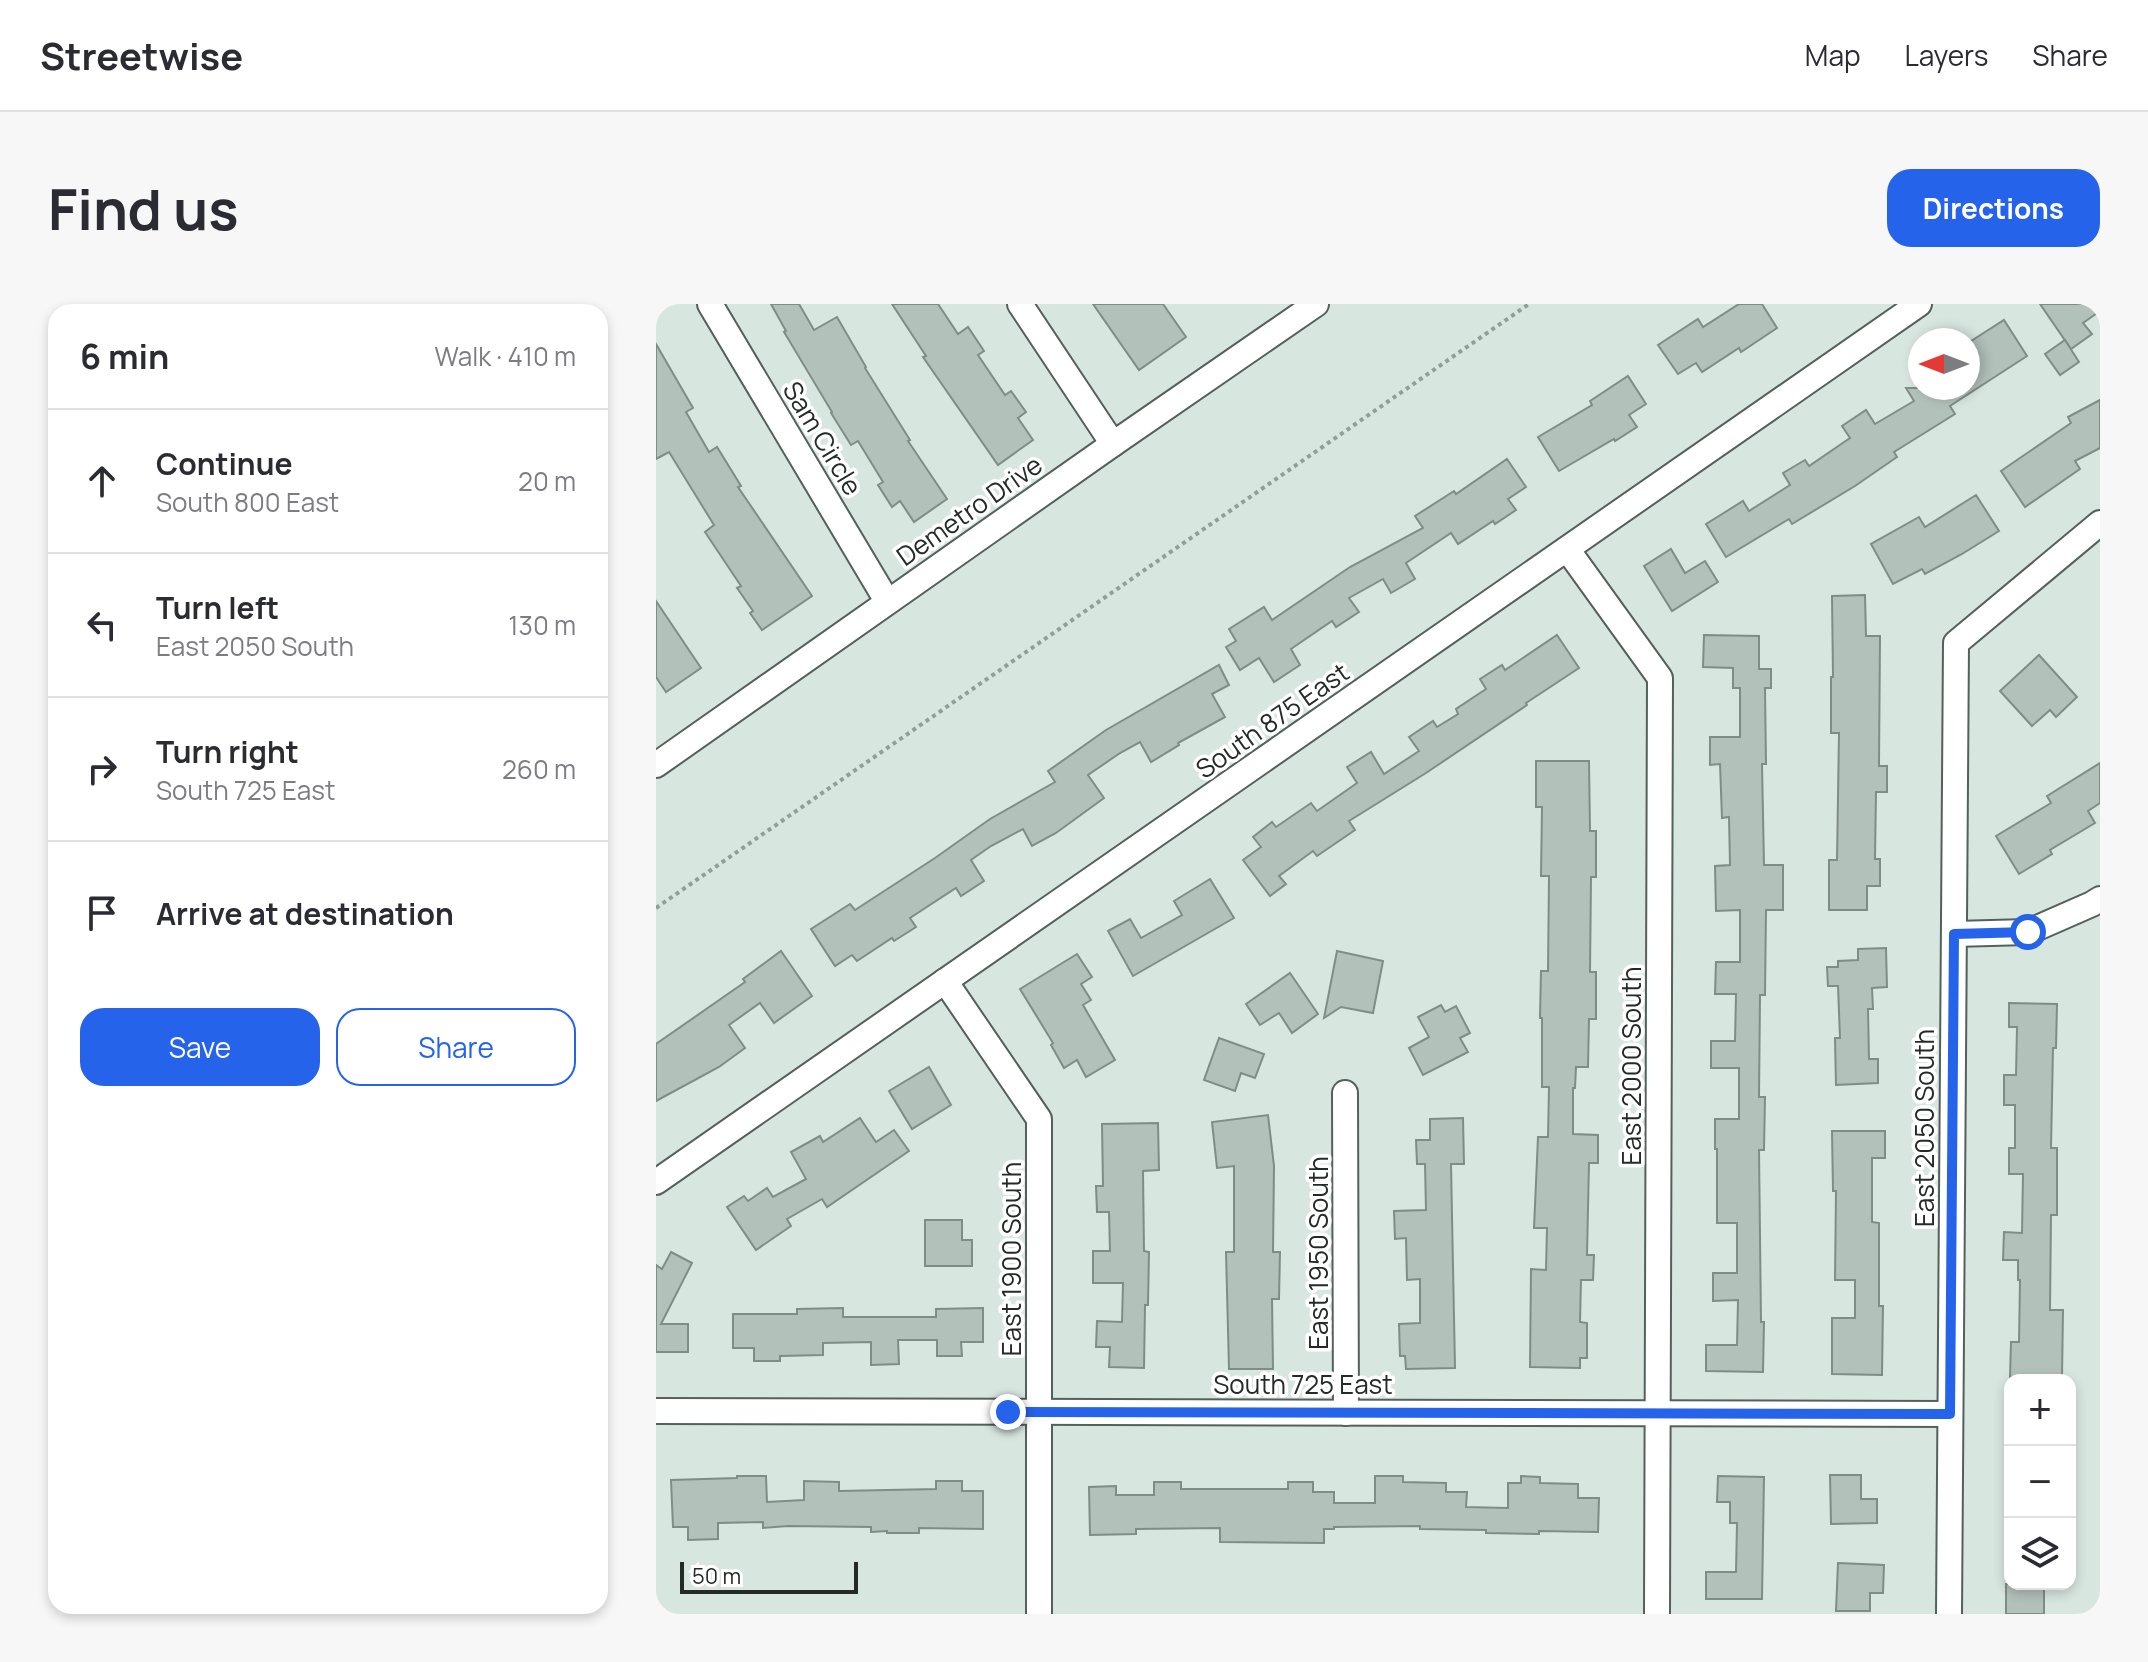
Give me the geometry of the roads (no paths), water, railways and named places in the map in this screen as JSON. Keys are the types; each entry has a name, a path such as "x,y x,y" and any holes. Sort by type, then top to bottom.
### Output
{"street":[{"name":"Sam Circle","path":"710,304 887,601"},
{"path":"1020,304 1113,444"},
{"name":"Demetro Drive","path":"656,765 1316,304"},
{"name":"South 875 East","path":"656,1182 1919,304"},
{"name":"East 2050 South","path":"1949,1614 1956,643 2100,523"},
{"name":"East 2000 South","path":"1567,549 1660,678 1657,1614"},
{"path":"1954,934 2028,932 2100,899"},
{"name":"East 1900 South","path":"945,981 1039,1119 1039,1614"},
{"name":"East 1950 South","path":"1345,1093 1346,1413"},
{"name":"South 725 East","path":"656,1411 1950,1414"}]}
